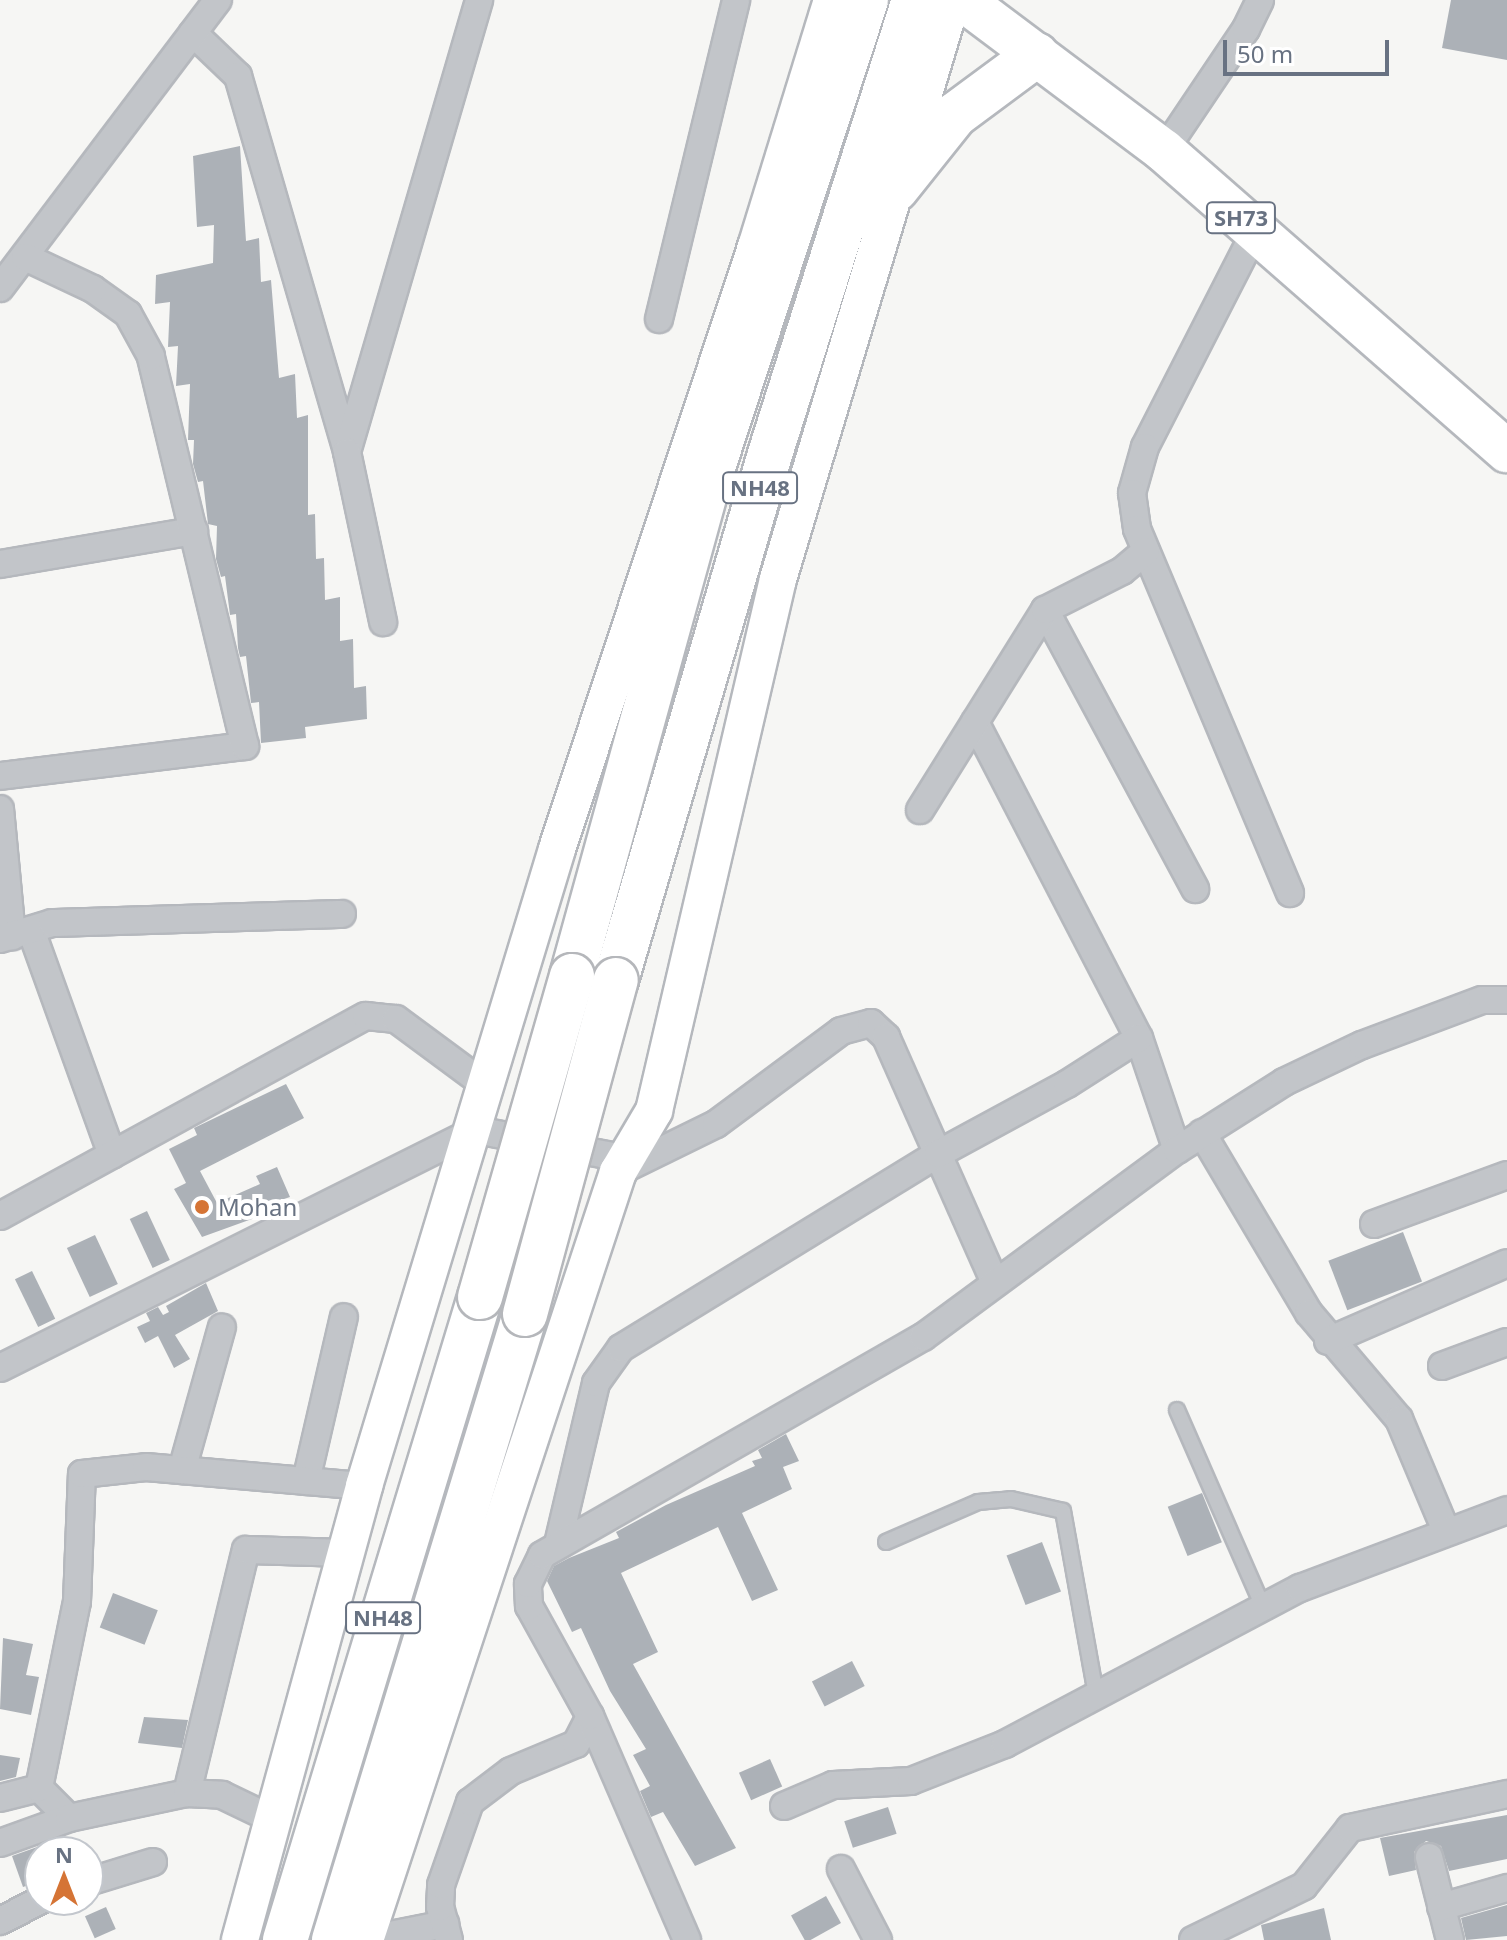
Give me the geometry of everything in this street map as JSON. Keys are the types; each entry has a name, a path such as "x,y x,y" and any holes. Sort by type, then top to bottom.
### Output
{"highway":[{"name":"NH48","path":"285,1940 480,1297 709,479 866,0"},
{"name":"NH48","path":"334,1940 525,1314 616,980 770,454 914,0"},
{"path":"896,189 955,115 1036,55"}],"main road":[{"path":"240,1940 276,1821 364,1486 476,1130 557,849 756,247 832,0"},
{"path":"365,1940 621,1165 654,1111 778,579 952,0"},
{"name":"SH73","path":"963,0 1164,151 1507,451"}],"street":[{"path":"0,288 218,0"},
{"path":"347,452 479,0"},
{"path":"659,319 736,0"},
{"path":"1164,151 1246,29 1260,0"},
{"path":"193,33 238,76 347,452 383,622"},
{"path":"1255,232 1136,469 1132,493 1146,551 1290,893"},
{"path":"0,776 245,746 151,356 128,314 93,289 25,257"},
{"path":"0,564 194,531"},
{"path":"920,810 1045,610 1122,571 1146,551"},
{"path":"1045,610 1195,889"},
{"path":"975,722 1139,1038 1177,1150"},
{"path":"0,809 14,935 112,1155"},
{"path":"14,935 52,923 196,915 342,914"},
{"path":"687,1940 590,1716 529,1606 533,1566 558,1544 923,1337 1177,1150 1284,1082 1362,1045 1482,1000 1507,1000"},
{"path":"1,1212 366,1016 396,1019 488,1087"},
{"path":"0,1368 476,1130 621,1165 716,1124 791,1065 858,1023 871,1023 886,1037 995,1283"},
{"path":"558,1544 596,1383 621,1348 938,1154 1067,1084 1139,1038"},
{"path":"1202,1133 1328,1341 1399,1419 1446,1531"},
{"path":"1374,1224 1507,1175"},
{"path":"1328,1341 1507,1263"},
{"path":"306,1481 344,1317"},
{"path":"182,1470 222,1327"},
{"path":"1442,1366 1507,1342"},
{"path":"39,1788 77,1602 82,1474 146,1467 364,1486"},
{"path":"784,1806 833,1785 911,1781 1005,1744 1263,1607 1446,1531 1507,1510"},
{"path":"187,1793 246,1550 348,1553"},
{"path":"365,1940 447,1932 441,1885 470,1802 488,1783 576,1744 590,1716"},
{"path":"0,1798 39,1788"},
{"path":"39,1788 69,1818"},
{"path":"0,1843 69,1818 187,1793 222,1795 276,1821"},
{"path":"1193,1940 1304,1886 1350,1828 1507,1794"},
{"path":"1429,1857 1450,1940"},
{"path":"104,1877 153,1862"},
{"path":"841,1869 878,1940"},
{"path":"1441,1907 1507,1888"},
{"path":"0,1921 24,1909"}],"lane":[{"path":"1177,1410 1263,1607"},
{"path":"886,1542 986,1500 1011,1499 1063,1511 1096,1695"}],"building":[{"path":"1451,0 1507,0 1507,60 1442,48"},
{"path":"240,146 246,241 259,238 261,282 271,280 279,378 295,374 297,418 308,415 308,515 315,514 316,559 324,558 325,600 340,597 340,641 353,639 354,688 366,686 367,719 305,727 306,738 261,743 259,702 251,703 246,656 240,657 238,648 236,614 230,615 225,576 221,577 216,559 217,526 208,524 203,481 198,482 193,464 194,440 188,440 190,384 176,386 178,346 168,347 170,302 155,304 156,275 213,263 214,225 197,227 193,156"},
{"path":"286,1084 304,1118 200,1171 217,1203 260,1184 256,1176 277,1167 290,1197 257,1208 260,1216 202,1237 174,1189 186,1183 169,1149 197,1135 194,1128"},
{"path":"147,1211 170,1260 153,1268 130,1219"},
{"path":"1403,1232 1422,1281 1347,1310 1328,1261"},
{"path":"95,1235 118,1284 90,1297 67,1248"},
{"path":"32,1271 55,1319 38,1327 15,1279"},
{"path":"206,1283 218,1311 175,1335 190,1359 174,1368 158,1336 145,1343 137,1327 150,1321 146,1313 158,1307 163,1315 169,1312 166,1306"},
{"path":"786,1434 799,1461 783,1467 792,1489 742,1513 778,1590 752,1601 718,1527 621,1573 658,1652 633,1664 736,1848 695,1866 663,1812 651,1817 640,1791 650,1786 633,1755 646,1749 610,1691 581,1628 572,1632 547,1581 554,1566 619,1538 616,1532 666,1505 755,1466 752,1461 762,1458 758,1450"},
{"path":"1202,1493 1222,1542 1188,1556 1168,1507"},
{"path":"1042,1542 1061,1591 1026,1605 1007,1556"},
{"path":"113,1593 158,1610 145,1645 100,1628"},
{"path":"3,1638 33,1644 26,1675 39,1677 31,1715 0,1709"},
{"path":"852,1661 865,1686 825,1706 812,1681"},
{"path":"144,1717 188,1720 182,1748 138,1743"},
{"path":"0,1755 20,1758 16,1777 0,1781"},
{"path":"770,1759 782,1786 751,1800 739,1773"},
{"path":"888,1807 897,1834 853,1848 844,1821"},
{"path":"1507,1815 1507,1859 1449,1871 1441,1846 1426,1841 1414,1852 1416,1870 1389,1876 1380,1838"},
{"path":"24,1852 24,1887 23,1887 12,1856"},
{"path":"826,1896 841,1923 811,1940 805,1940 791,1915"},
{"path":"1507,1905 1507,1936 1466,1940 1461,1918"},
{"path":"106,1907 116,1929 95,1938 85,1916 104,1916"},
{"path":"1324,1908 1331,1940 1264,1940 1261,1925"}],"place":[{"name":"Mohan","path":"202,1207"}]}
